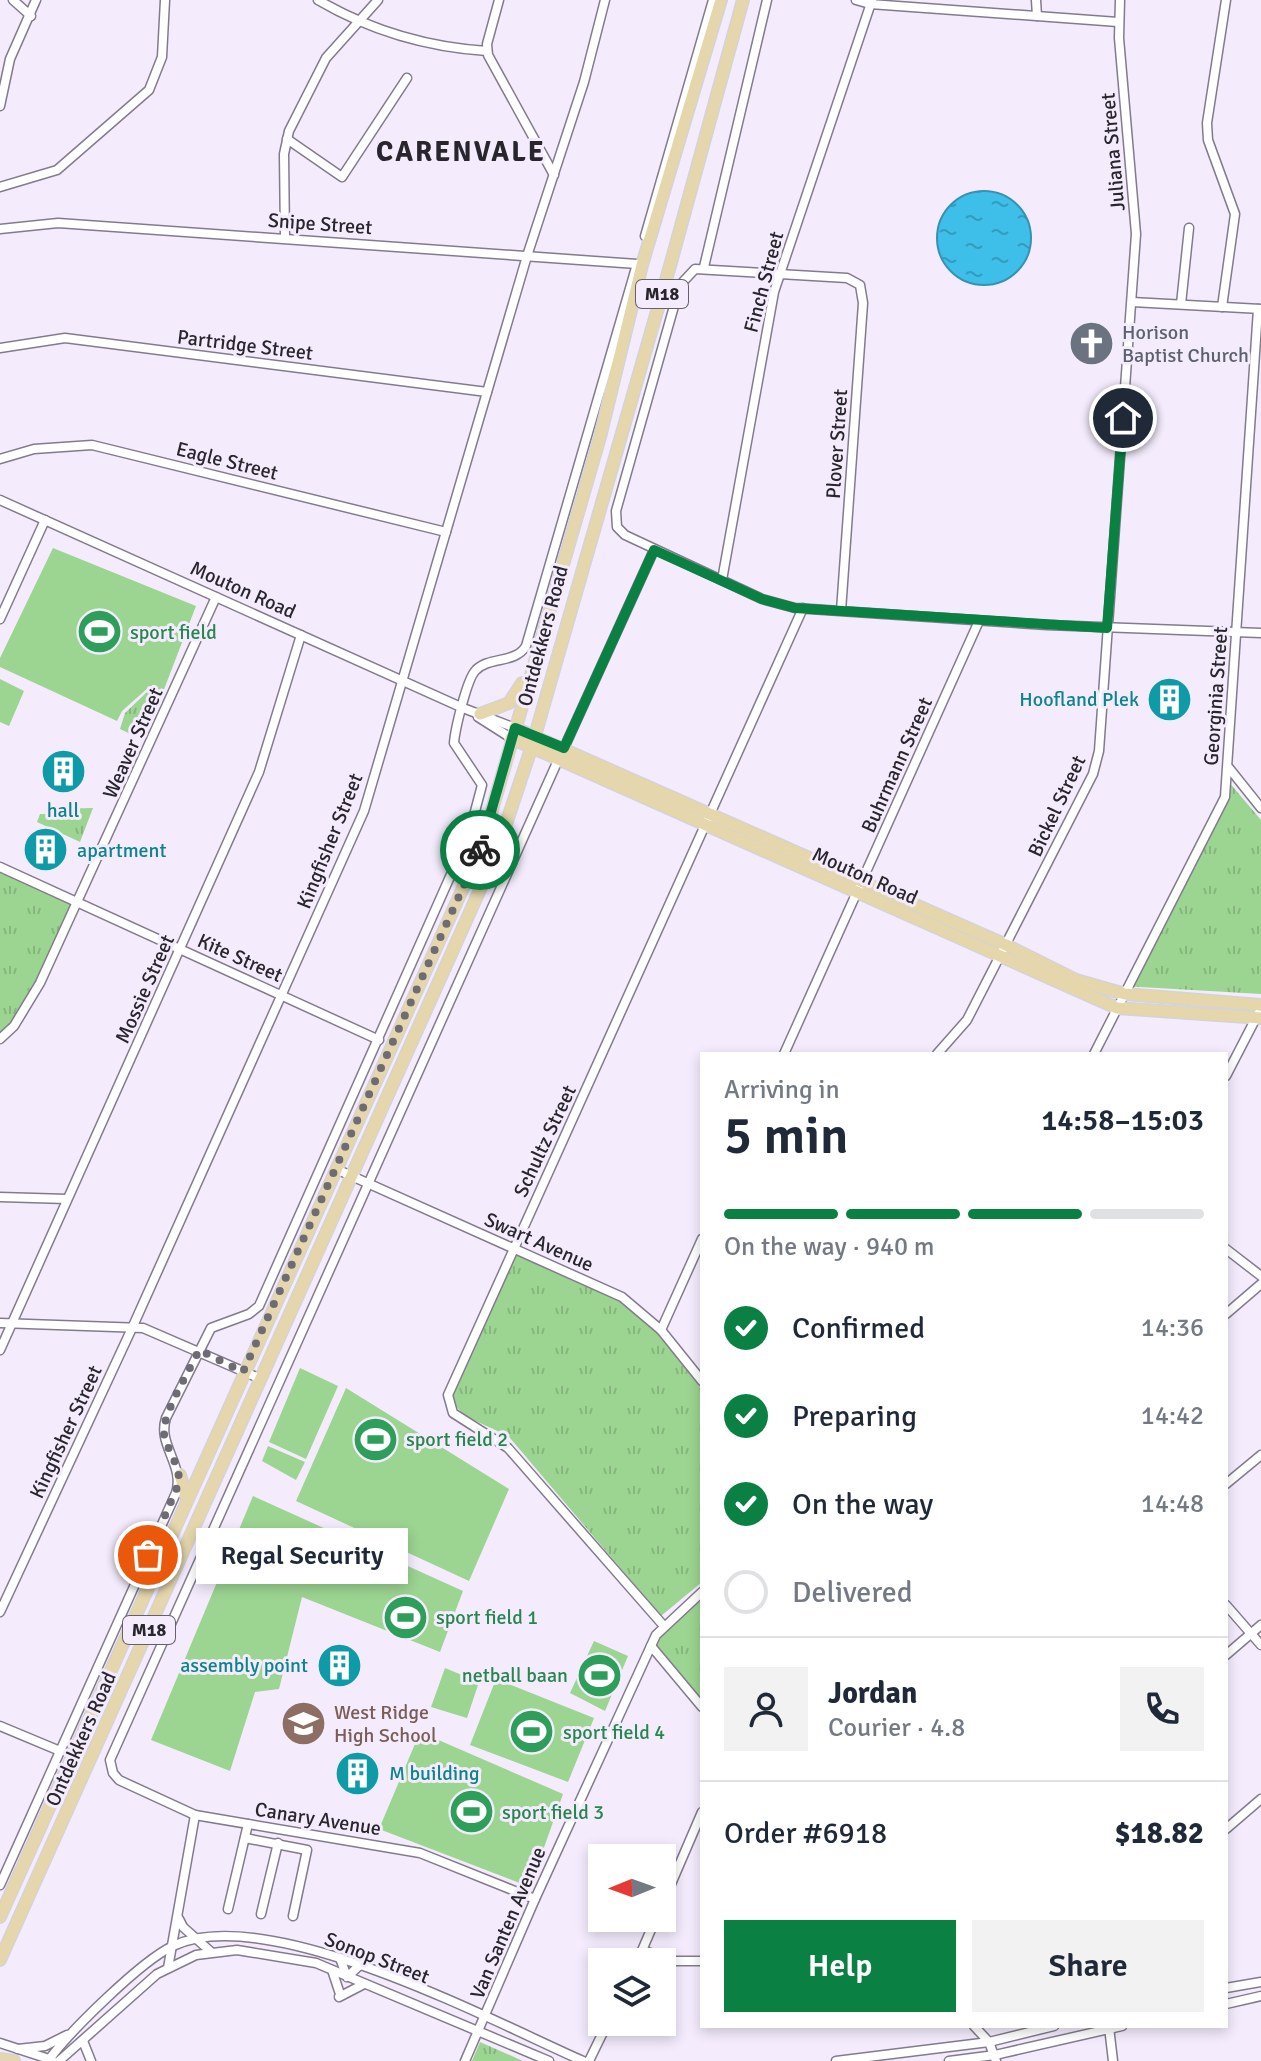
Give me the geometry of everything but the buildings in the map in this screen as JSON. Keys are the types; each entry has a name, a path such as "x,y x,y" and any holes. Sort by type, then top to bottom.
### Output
{"main road":[{"name":"Ontdekkers Road","path":"0,1917 481,848 600,437 642,265 721,0"},
{"name":"Ontdekkers Road","path":"0,1960 496,854 533,741 743,0"},
{"path":"471,711 503,708 514,699 539,646"},
{"name":"Mouton Road","path":"513,733 1003,951 1117,1008 1260,1012"},
{"name":"Mouton Road","path":"1003,951 1076,980 1125,994 1260,1012"},
{"path":"180,1475 187,1500"},
{"path":"0,2056 17,2057"}],"street":[{"path":"13,0 31,16"},
{"path":"0,106 10,59 36,0"},
{"path":"0,187 57,170 149,90 162,57 165,0"},
{"path":"318,0 360,23 421,44 487,51"},
{"path":"285,238 287,139 326,58 378,0"},
{"path":"499,0 487,51 503,86 554,175"},
{"name":"Kingfisher Street","path":"0,1612 133,1326 364,811 605,0"},
{"name":"Ontdekkers Road","path":"0,1885 174,1499 180,1475 164,1426 213,1326 249,1314 259,1306 453,874 481,799 481,782 454,747 471,711 475,670 518,655 526,646 713,0"},
{"path":"704,267 767,0"},
{"path":"856,0 1118,22"},
{"path":"1036,0 1037,16"},
{"name":"Juliana Street","path":"1120,0 1118,22 1136,221 1132,302"},
{"path":"1222,307 1235,214 1207,133 1226,0"},
{"name":"Finch Street","path":"722,580 779,273 871,2"},
{"path":"287,139 342,177 407,78"},
{"name":"Snipe Street","path":"0,229 53,223 637,264"},
{"path":"1181,304 1189,228"},
{"path":"779,273 704,267 691,271 680,285 616,511 617,527 625,535 762,599 803,608 1107,628 1261,633"},
{"name":"Plover Street","path":"779,273 857,282 863,303 841,611"},
{"path":"1132,302 1260,309"},
{"name":"Bickel Street","path":"939,1052 962,1027 1095,768 1132,302"},
{"name":"Georginia Street","path":"1095,1052 1221,808 1228,767 1260,309"},
{"name":"Partridge Street","path":"0,348 65,338 487,392"},
{"name":"Eagle Street","path":"0,459 25,451 92,445 446,532"},
{"name":"Mouton Road","path":"0,500 471,711 513,733"},
{"path":"0,619 45,520"},
{"name":"Ontdekkers Road","path":"110,1760 654,550"},
{"name":"Weaver Street","path":"0,1039 32,1001 216,597"},
{"name":"Schultz Street","path":"663,1625 508,1448 450,1411 450,1390 803,608"},
{"name":"Buhrmann Street","path":"785,1052 979,621"},
{"name":"Mossie Street","path":"0,1350 259,772 301,635"},
{"path":"1228,767 1261,808"},
{"name":"Kite Street","path":"0,867 379,1040"},
{"path":"1228,1072 1260,1012"},
{"name":"Swart Avenue","path":"336,1169 622,1297 661,1330 700,1379"},
{"path":"0,1197 67,1199"},
{"path":"661,1330 700,1243"},
{"path":"1228,1251 1261,1276"},
{"path":"1228,1312 1261,1284"},
{"path":"0,1323 133,1326 199,1350 261,1379"},
{"path":"1228,1482 1261,1455"},
{"path":"663,1625 700,1594"},
{"path":"1228,1607 1261,1645"},
{"name":"Van Santen Avenue","path":"465,2061 535,1899 663,1625"},
{"path":"1228,1653 1261,1625"},
{"path":"651,1646 700,1705"},
{"path":"0,1726 60,1751"},
{"name":"Canary Avenue","path":"110,1760 113,1773 119,1780 195,1815 433,1856 535,1899"},
{"path":"1228,1827 1261,1799"},
{"path":"168,1968 195,1815"},
{"path":"676,1872 700,1817"},
{"path":"228,1909 248,1824"},
{"path":"245,1838 307,1850 293,1916"},
{"path":"261,1914 278,1843"},
{"path":"179,1919 183,1927 198,1938 202,1947 212,1952"},
{"name":"Sonop Street","path":"53,2060 81,2025 146,1965 173,1946 198,1938 265,1940 340,1958 583,2061"},
{"name":"Sonop Street","path":"53,2060 83,2041 168,1968 212,1952 266,1953 316,1963 549,2061"},
{"path":"340,1958 347,1977 360,1965"},
{"path":"676,1961 700,1961"},
{"path":"332,1970 339,1995 364,1984"},
{"path":"1228,1988 1261,1982"},
{"path":"1228,2001 1261,1996"},
{"path":"17,2057 45,2046 81,2025"},
{"path":"976,2028 989,2042 996,2058"},
{"path":"836,2061 989,2042 1046,2028"},
{"path":"949,2061 996,2058 1105,2028"},
{"path":"1109,2028 1113,2061"},
{"path":"589,2061 601,2036"},
{"path":"83,2041 91,2061"},
{"path":"0,2043 17,2057 53,2060"}],"green space":[{"name":"sport field","path":"53,548 196,606 163,692 149,687 122,711 117,721 0,667 0,658"},
{"path":"0,679 24,691 9,726 0,722"},
{"path":"147,692 160,695 141,739 120,729 125,713"},
{"path":"1228,781 1261,820 1261,994 1123,986"},
{"path":"93,808 80,842 37,822 40,814 47,814 48,809"},
{"path":"0,867 79,903 32,1001 0,1039"},
{"path":"518,1249 622,1298 660,1331 700,1381 700,1584 661,1616 510,1438 468,1416 450,1397"},
{"path":"300,1368 338,1386 306,1459 269,1442"},
{"name":"sport field 2","path":"346,1388 509,1489 469,1581 296,1501"},
{"path":"268,1446 305,1462 296,1480 262,1461"},
{"name":"sport field 1","path":"253,1496 463,1591 440,1652 302,1597 279,1689 255,1692 230,1771 151,1740"},
{"path":"700,1601 700,1702 648,1643 652,1634"},
{"name":"netball baan","path":"594,1641 628,1656 605,1711 570,1693"},
{"path":"445,1668 479,1682 467,1718 431,1707"},
{"name":"sport field 4","path":"496,1679 594,1718 568,1782 470,1745"},
{"name":"sport field 3","path":"420,1732 563,1794 530,1887 379,1829"},
{"path":"480,2042 523,2061 472,2061"}],"water":[{"path":"975,191 993,191 1018,204 1028,220 1031,238 1028,256 1018,272 993,285 975,285 950,272 937,247 937,229 950,204"}],"way so far":[{"path":"148,1555 179,1483 180,1472 165,1437 166,1418 199,1350 243,1372 480,850"}],"place":[{"name":"Horison Baptist Church","path":"1091,344"},
{"name":"sport field","path":"99,632"},
{"name":"Hoofland Plek","path":"1170,699"},
{"name":"hall","path":"63,771"},
{"name":"apartment","path":"46,850"},
{"name":"sport field 2","path":"375,1439"},
{"name":"Regal Security","path":"148,1555"},
{"name":"sport field 1","path":"405,1617"},
{"name":"assembly point","path":"339,1665"},
{"name":"netball baan","path":"599,1675"},
{"name":"West Ridge High School","path":"303,1723"},
{"name":"sport field 4","path":"532,1732"},
{"name":"M building","path":"358,1773"},
{"name":"sport field 3","path":"471,1812"}],"district":[{"name":"CARENVALE","path":"461,152"}],"route":[{"path":"480,850 515,728 564,748 654,550 762,599 795,608 1107,628 1123,418"}]}
